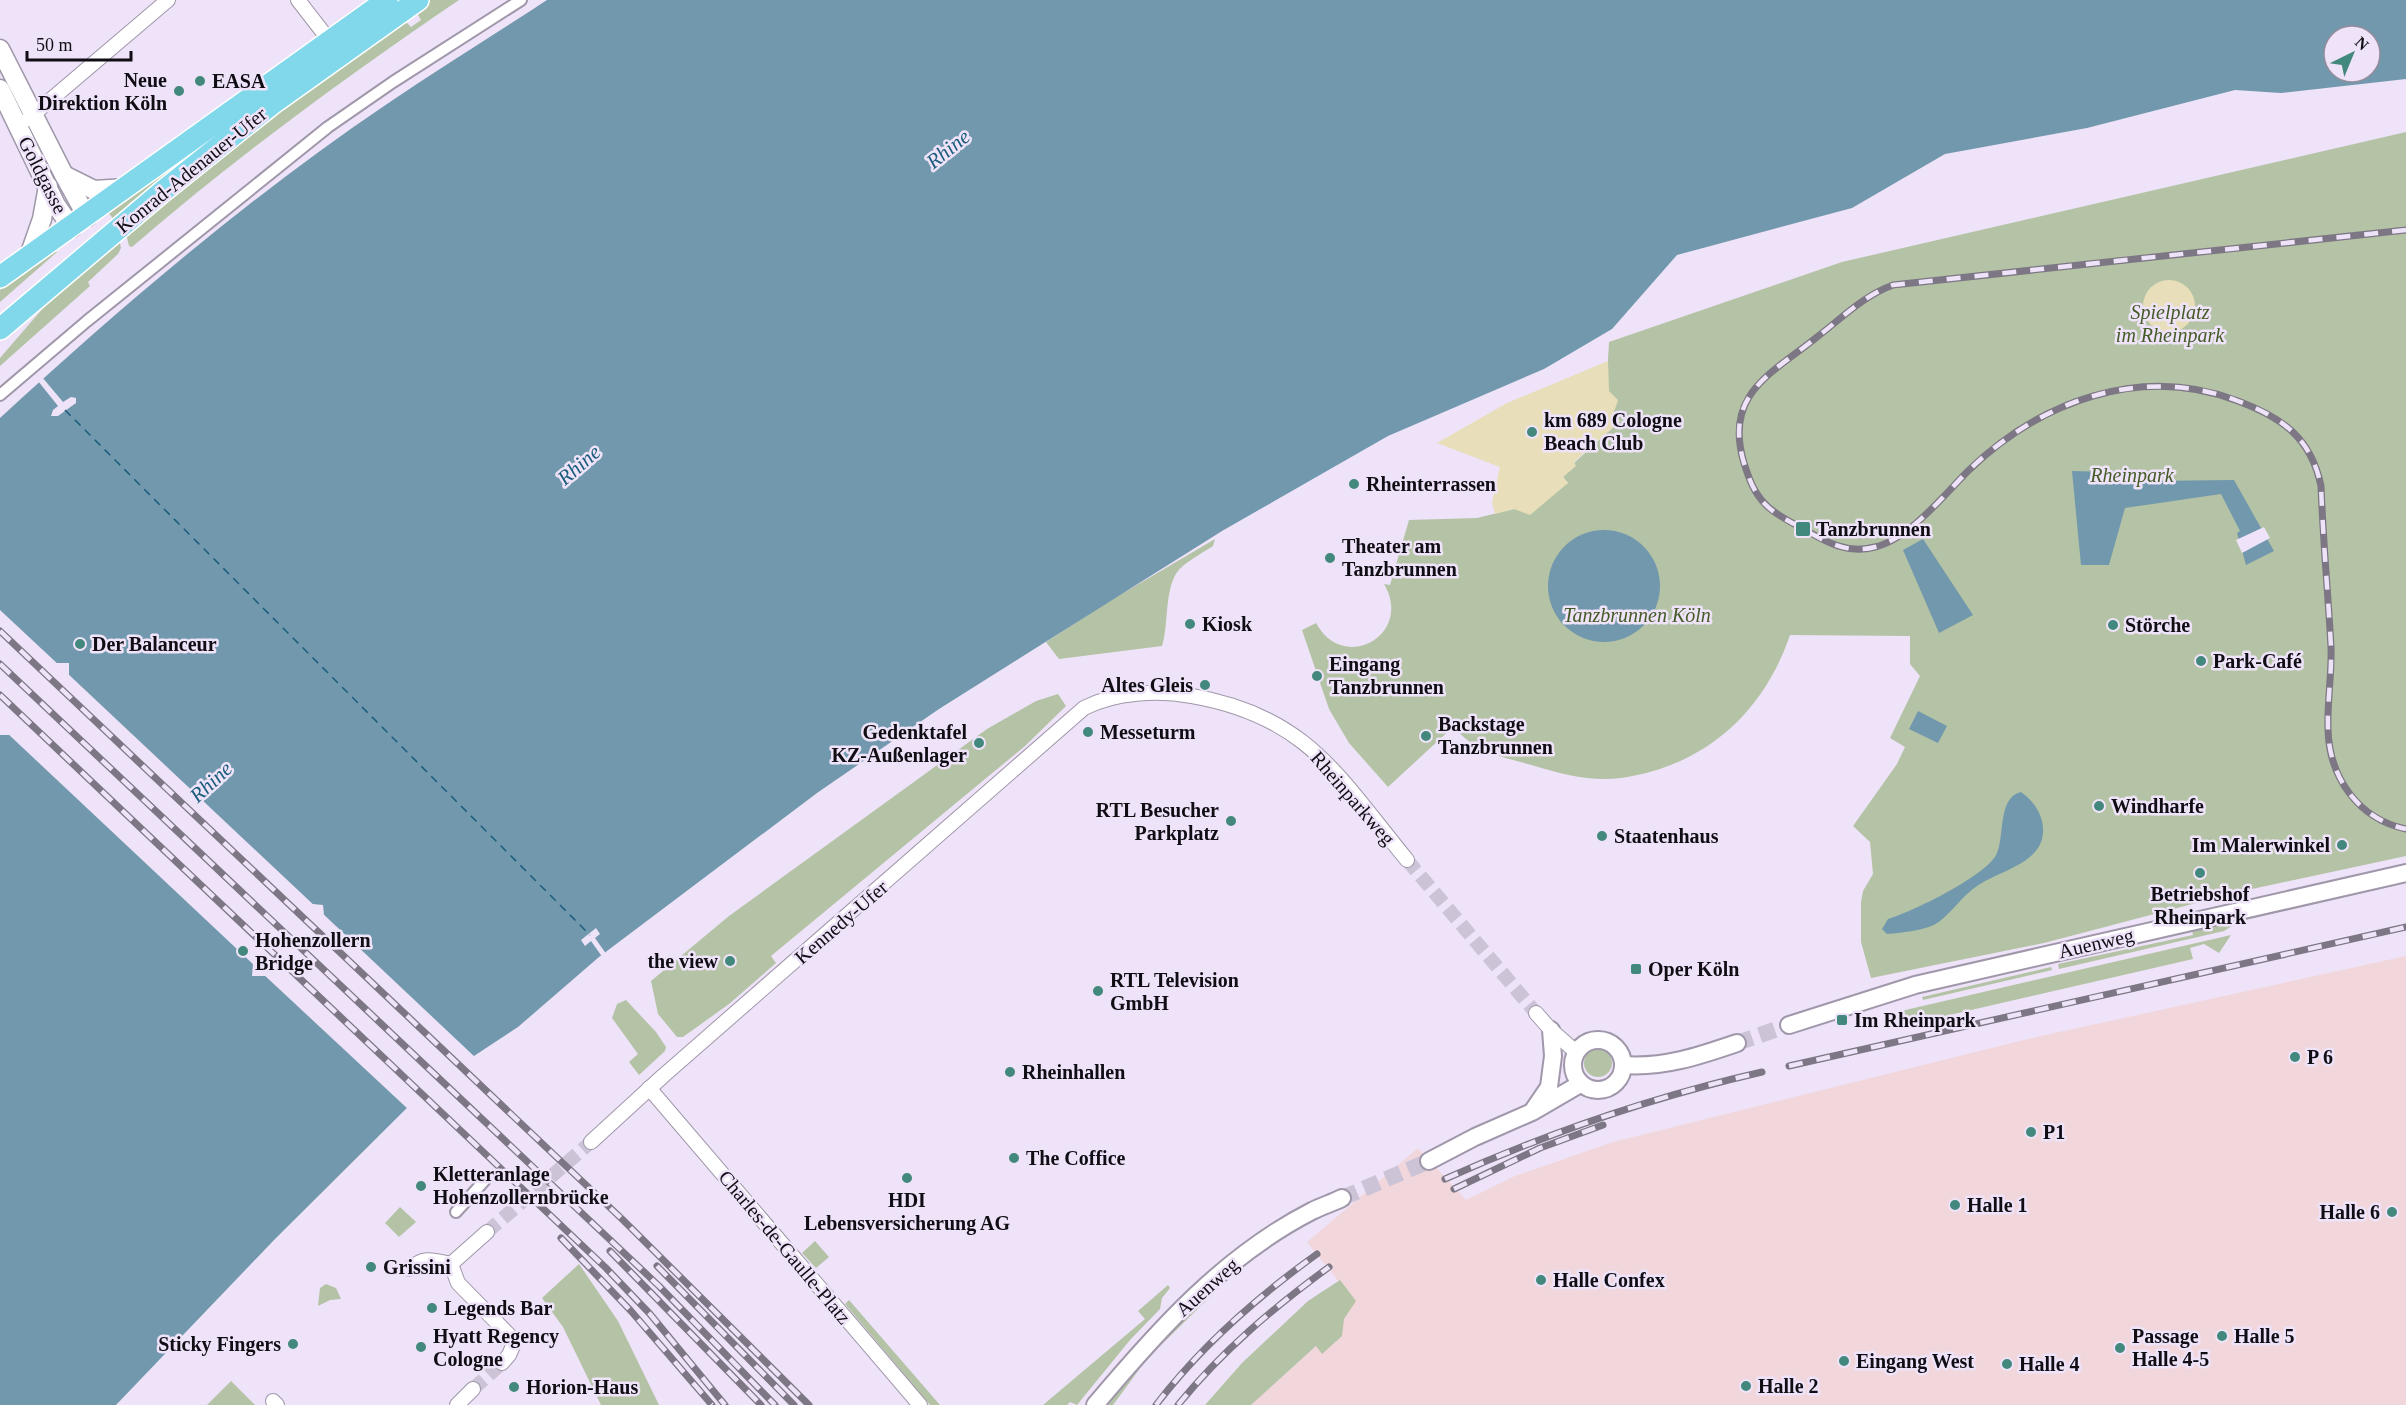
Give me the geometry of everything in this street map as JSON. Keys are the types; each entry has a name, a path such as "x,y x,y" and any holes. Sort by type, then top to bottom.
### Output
{"main road":[{"name":"Konrad-Adenauer-Ufer","path":"0,277 81,226 126,188 387,0"},
{"name":"Konrad-Adenauer-Ufer","path":"0,330 64,273 272,104 418,0"},
{"name":"Goldgasse","path":"0,49 64,175 81,226"},
{"name":"Goldgasse","path":"0,89 59,210 81,226"},
{"path":"64,175 94,190 126,188"},
{"path":"28,259 42,219 48,186"},
{"path":"64,273 81,226 110,236"}],"street":[{"path":"19,128 168,0"},
{"path":"298,0 329,40"},
{"path":"0,395 113,300 328,127 393,82 521,0"},
{"name":"Rheinparkweg","path":"1093,704 1146,693 1172,692 1210,699 1258,714 1304,742 1326,761 1407,860"},
{"name":"Kennedy-Ufer","path":"591,1142 649,1088 1084,708 1093,704"},
{"name":"Auenweg","path":"1789,1025 1915,985 2406,873"},
{"path":"1536,1013 1576,1052"},
{"path":"1532,1113 1549,1087 1552,1056 1551,1030"},
{"path":"1588,1041 1605,1041 1615,1046 1621,1054 1623,1065 1618,1081 1604,1090 1587,1089 1580,1084 1572,1069 1576,1052 1588,1041"},
{"path":"1623,1065 1641,1066 1687,1060 1737,1043"},
{"path":"1429,1161 1475,1137 1532,1113 1580,1084"},
{"name":"Charles-de-Gaulle-Platz","path":"649,1088 920,1405"},
{"path":"456,1212 485,1180"},
{"name":"Auenweg","path":"1095,1405 1146,1344 1197,1293 1252,1248 1312,1211 1342,1198"},
{"path":"451,1264 487,1232"},
{"path":"409,1269 420,1260 429,1259 451,1264"},
{"path":"451,1264 458,1283 515,1341 509,1355 502,1363"},
{"path":"457,1405 473,1389"}],"shaded area":[{"path":"2406,956 2406,1405 1251,1405 1316,1346 1339,1282 1307,1242 1418,1148 1466,1200 1515,1176 1613,1142 2028,1039"}],"green space":[{"path":"399,0 404,0 115,221 107,211 358,27"},
{"path":"429,0 459,0 292,119 211,181 132,247 129,246 126,233 259,123 406,22 411,27 421,20 415,10"},
{"name":"Rheinpark","path":"2406,132 2406,856 2238,892 2044,943 1871,978 1861,942 1861,902 1863,891 1873,874 1870,842 1853,826 1897,764 1905,747 1890,738 1920,676 1910,664 1910,636 1790,635 1764,689 1747,712 1726,732 1679,762 1651,772 1621,778 1599,779 1577,776 1501,757 1477,747 1453,727 1388,787 1349,743 1329,709 1302,630 1316,623 1328,638 1342,646 1357,647 1371,642 1383,632 1390,619 1391,602 1384,584 1390,585 1409,520 1477,518 1514,509 1568,483 1563,477 1574,463 1620,421 1611,405 1609,395 1609,342 1842,262"},
{"path":"119,238 121,248 118,254 88,282 90,286 0,366 0,358 57,292"},
{"path":"55,250 57,252 0,302 0,290"},
{"path":"1215,539 1213,546 1185,565 1174,579 1162,646 1059,659 1046,642 1103,605"},
{"path":"1058,694 1066,706 1025,746 771,956 776,963 729,1004 683,1037 677,1037 658,1014 651,981 729,916 987,729 1036,701"},
{"path":"2406,881 2406,883 2240,921 2224,931 2059,969 2058,964 2193,935 2192,930"},
{"path":"2231,935 2219,953 2204,944 2190,948 2193,959 1893,1028 1888,1014"},
{"path":"2051,967 2052,970 1923,1000 1922,997"},
{"path":"626,1000 656,1032 666,1047 665,1051 639,1075 629,1062 638,1054 612,1018 617,1004"},
{"path":"1598,1049 1608,1053 1612,1063 1608,1073 1598,1077 1588,1073 1584,1063 1588,1053"},
{"path":"400,1207 416,1222 399,1237 385,1223"},
{"path":"815,1241 829,1257 816,1268 802,1253"},
{"path":"579,1264 618,1321 659,1405 601,1405 563,1327 542,1298"},
{"path":"1340,1280 1356,1301 1344,1319 1342,1336 1322,1354 1316,1346 1251,1405 1205,1405 1242,1363 1308,1301"},
{"path":"326,1284 336,1288 341,1299 330,1300 318,1306 320,1288"},
{"path":"1168,1285 1170,1288 1162,1298 1160,1309 1130,1340 1077,1405 1070,1402 1067,1405 1043,1405 1145,1319 1138,1311"},
{"path":"1214,1289 1215,1292 1141,1367 1113,1405 1108,1405 1140,1361"},
{"path":"849,1300 940,1405 930,1405 845,1304"},
{"path":"231,1381 255,1405 207,1405"}],"sand":[{"path":"2164,280 2174,280 2188,287 2195,306 2188,325 2174,332 2164,332 2154,328 2147,321 2143,311 2143,301 2147,291 2154,284"},
{"name":"km 689 Cologne Beach Club","path":"1608,361 1609,391 1618,400 1613,415 1620,421 1574,462 1576,466 1563,477 1568,483 1530,515 1514,509 1495,514 1492,502 1500,467 1437,443 1507,403"}],"water":[{"name":"Rhine","path":"547,0 2406,0 2406,79 2382,82 2382,24 2322,24 2322,84 2361,84 2281,93 2235,90 2087,128 1945,154 1852,208 1677,255 1612,329 1544,369 1388,436 1222,531 939,709 817,793 599,957 518,1027 430,1085 274,1240 116,1405 0,1405 0,735 9,735 69,675 69,663 56,663 0,721 0,418 140,294 236,215 336,140 427,77","holes":["313,904 323,905 324,915 265,976 252,976 253,964"]},
{"path":"2072,471 2148,473 2148,481 2234,480 2274,551 2246,565 2237,533 2240,531 2221,494 2125,508 2109,565 2081,565"},
{"path":"1604,530 1625,534 1644,546 1656,565 1660,586 1656,607 1644,626 1625,638 1604,642 1583,638 1564,626 1552,607 1548,586 1552,565 1564,546 1583,534"},
{"path":"1923,539 1973,615 1939,633 1903,550"},
{"path":"1918,711 1947,726 1938,743 1909,729"},
{"path":"2021,792 2034,805 2042,821 2043,835 2032,855 2011,869 1977,886 1935,924 1887,934 1882,929 1888,919 1945,893 1987,866 1998,850 2008,802"}],"pier":[{"path":"42,377 63,402 71,397 76,398 76,403 58,416 51,416 53,410 58,406 38,381"},
{"path":"2264,527 2270,538 2242,553 2236,540"},
{"path":"0,610 60,666 0,724"},
{"path":"66,672 317,908 314,907 255,966 6,732"},
{"path":"320,911 476,1058 432,1088 409,1110 262,973 321,914"},
{"path":"596,928 600,934 595,938 607,955 603,958 591,941 585,946 581,940"}],"ferry route":[{"path":"65,410 590,935"}],"tunnel":[{"path":"1407,860 1536,1013"},
{"path":"1737,1043 1789,1025"},
{"path":"487,1232 591,1142"},
{"path":"1342,1198 1429,1161"},
{"path":"473,1389 502,1363"}],"railway":[{"path":"2406,230 1893,285 1862,301 1769,374 1746,402 1740,419 1739,439 1750,480 1758,496 1770,508 1825,541 1844,548 1864,549 1888,542 1913,526 1996,446 2027,425 2059,408 2094,396 2129,388 2165,386 2202,391 2238,401 2269,415 2293,432 2302,442 2310,455 2321,486 2331,647 2328,729 2334,763 2340,779 2360,806 2389,824 2406,829"},
{"path":"0,631 622,1219 809,1405"},
{"path":"0,664 659,1286 775,1405"},
{"path":"0,695 606,1268 650,1314 725,1405"},
{"path":"1789,1066 2406,927"},
{"path":"1445,1179 1523,1146 1601,1118 1681,1093 1762,1072"},
{"path":"1454,1189 1540,1148 1603,1125"},
{"path":"561,1238 631,1311 712,1405"},
{"path":"610,1251 761,1405"},
{"path":"1156,1405 1173,1383 1231,1324 1273,1287 1317,1254"},
{"path":"657,1266 794,1405"},
{"path":"1178,1405 1230,1348 1288,1298 1329,1267"}],"place":[{"name":"EASA","path":"200,81"},
{"name":"Neue Direktion Köln","path":"179,91"},
{"name":"km 689 Cologne Beach Club","path":"1532,432"},
{"name":"Rheinterrassen","path":"1354,484"},
{"name":"Tanzbrunnen","path":"1803,529"},
{"name":"Theater am Tanzbrunnen","path":"1330,558"},
{"name":"Kiosk","path":"1190,624"},
{"name":"Störche","path":"2113,625"},
{"name":"Der Balanceur","path":"80,644"},
{"name":"Park-Café","path":"2201,661"},
{"name":"Eingang Tanzbrunnen","path":"1317,676"},
{"name":"Altes Gleis","path":"1205,685"},
{"name":"Messeturm","path":"1088,732"},
{"name":"Backstage Tanzbrunnen","path":"1426,736"},
{"name":"Gedenktafel KZ-Außenlager","path":"979,743"},
{"name":"Windharfe","path":"2099,806"},
{"name":"RTL Besucher Parkplatz","path":"1231,821"},
{"name":"Staatenhaus","path":"1602,836"},
{"name":"Im Malerwinkel","path":"2342,845"},
{"name":"Betriebshof Rheinpark","path":"2200,873"},
{"name":"Hohenzollern Bridge","path":"243,951"},
{"name":"the view","path":"730,961"},
{"name":"Oper Köln","path":"1636,969"},
{"name":"RTL Television GmbH","path":"1098,991"},
{"name":"Im Rheinpark","path":"1842,1020"},
{"name":"P 6","path":"2295,1057"},
{"name":"Rheinhallen","path":"1010,1072"},
{"name":"P1","path":"2031,1132"},
{"name":"The Coffice","path":"1014,1158"},
{"name":"HDI Lebensversicherung AG","path":"907,1178"},
{"name":"Kletteranlage Hohenzollernbrücke","path":"421,1186"},
{"name":"Halle 1","path":"1955,1205"},
{"name":"Halle 6","path":"2392,1212"},
{"name":"Grissini","path":"371,1267"},
{"name":"Halle Confex","path":"1541,1280"},
{"name":"Legends Bar","path":"432,1308"},
{"name":"Halle 5","path":"2222,1336"},
{"name":"Sticky Fingers","path":"293,1344"},
{"name":"Hyatt Regency Cologne","path":"421,1347"},
{"name":"Passage Halle 4-5","path":"2120,1348"},
{"name":"Eingang West","path":"1844,1361"},
{"name":"Halle 4","path":"2007,1364"},
{"name":"Halle 2","path":"1746,1386"},
{"name":"Horion-Haus","path":"514,1387"}],"park label":[{"name":"Spielplatz im Rheinpark","path":"2170,324"},
{"name":"Tanzbrunnen Köln","path":"1637,615"}]}
